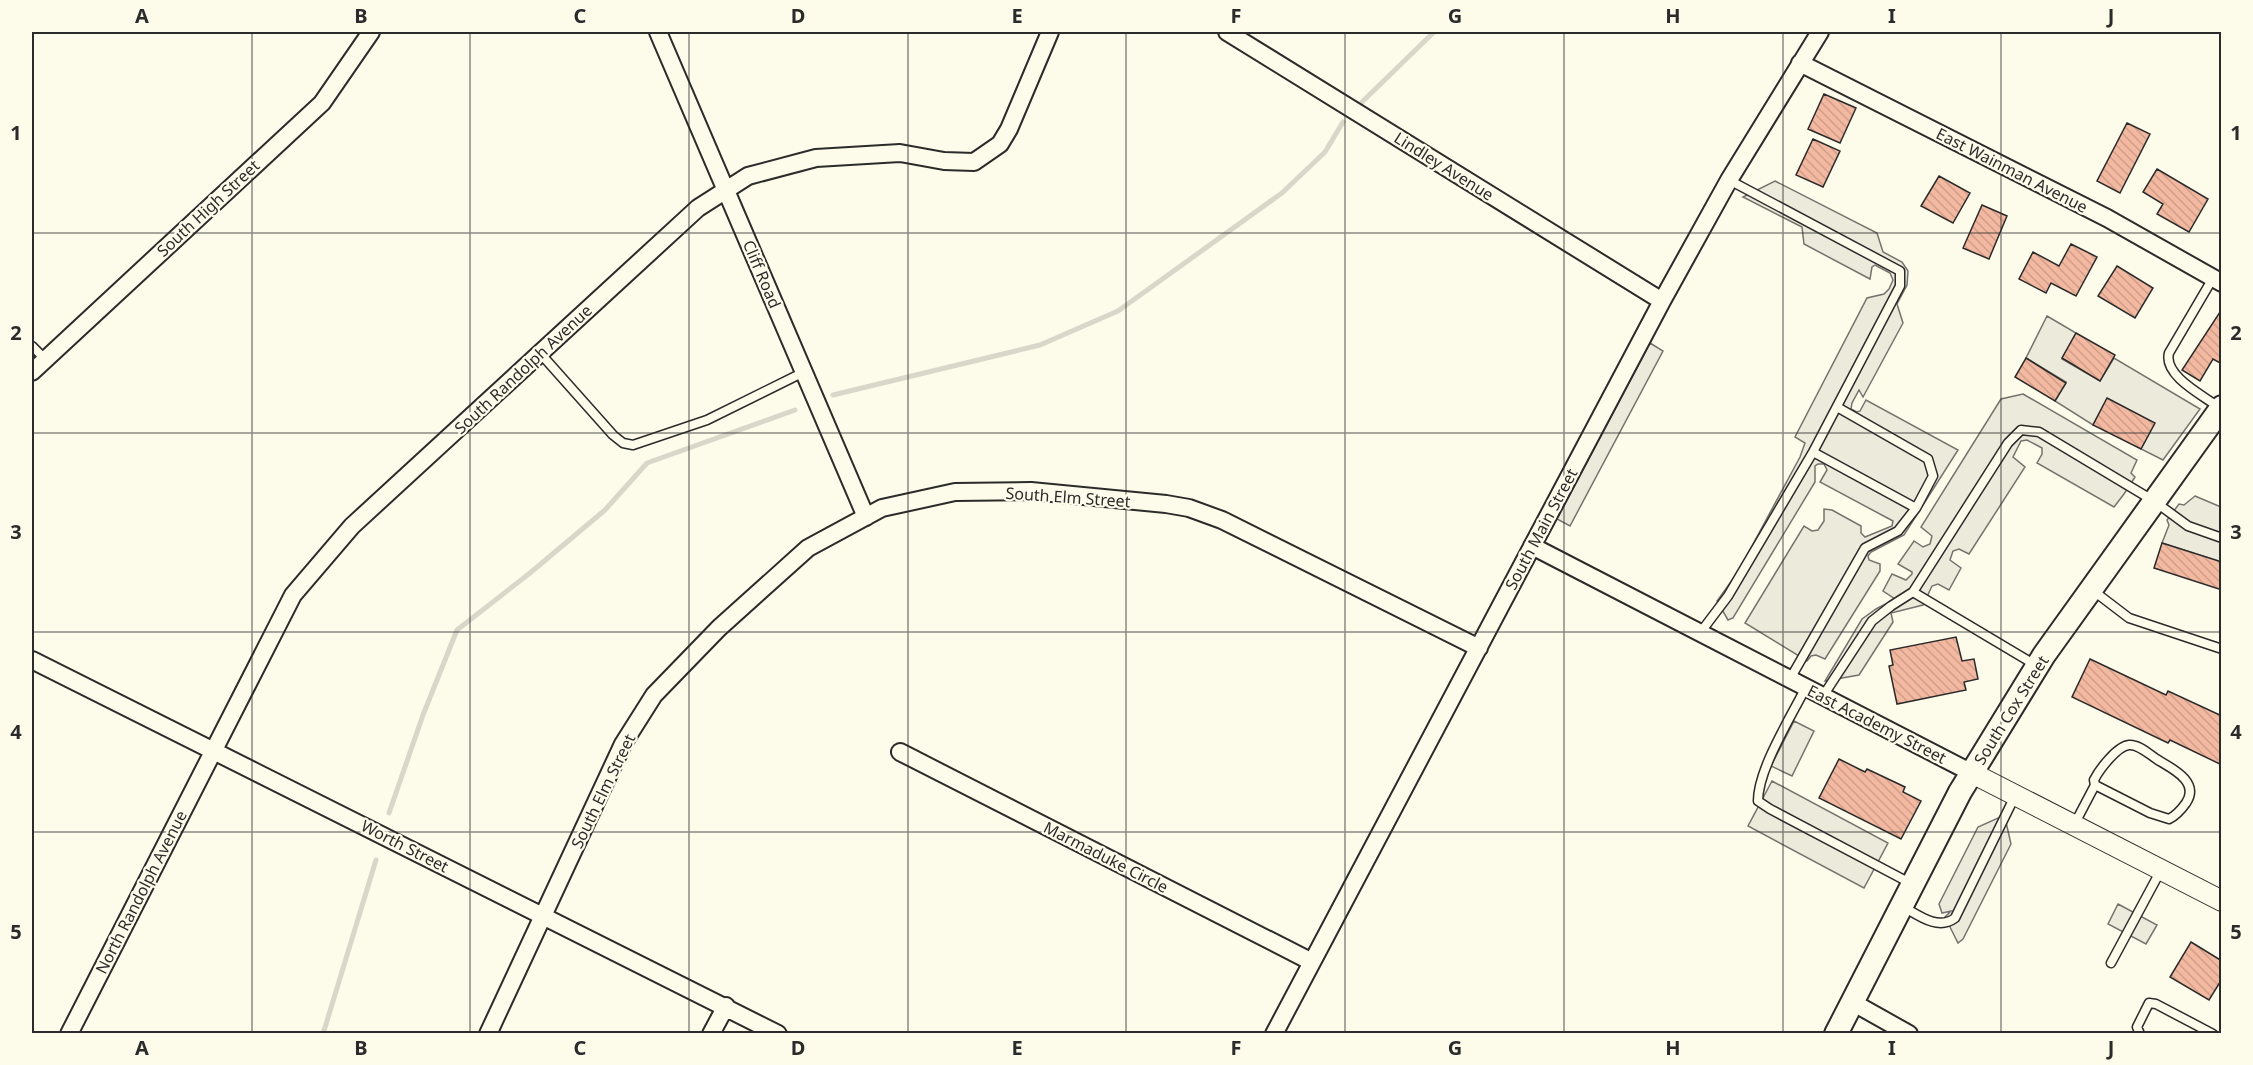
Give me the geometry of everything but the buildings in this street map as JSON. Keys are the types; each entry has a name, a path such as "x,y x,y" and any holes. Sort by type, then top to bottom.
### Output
{"main road":[{"name":"South Cox Street","path":"1836,1034 1959,792 2037,666 2220,410"}],"street":[{"name":"South High Street","path":"32,372 322,103 371,32"},
{"name":"Cliff Road","path":"658,32 866,517"},
{"name":"South Randolph Avenue","path":"214,751 293,595 352,526 698,208 748,176 816,158 900,153 944,161 974,162 1000,144 1009,129 1050,32"},
{"name":"Lindley Avenue","path":"1227,32 1662,301"},
{"name":"South Main Street","path":"1274,1034 1662,301 1729,180 1820,32"},
{"name":"East Wainman Avenue","path":"1800,63 2107,218 2217,280"},
{"name":"South Elm Street","path":"488,1034 623,744 654,695 719,628 808,548 882,508 955,492 1031,491 1189,508 1222,520 1479,648"},
{"name":"East Academy Street","path":"1532,546 2222,901"},
{"name":"Worth Street","path":"32,660 778,1034"},
{"name":"North Randolph Avenue","path":"69,1034 214,751"},
{"name":"Marmaduke Circle","path":"900,752 1312,962"},
{"path":"1852,1002 1909,1034"},
{"path":"711,1034 726,1006"}],"lane":[{"path":"1700,633 1728,596 1813,452 1900,286 1900,271 1729,180"},
{"path":"2217,280 2169,353 2168,364 2174,375 2220,410"},
{"path":"32,345 45,359"},
{"path":"540,353 613,435 623,443 633,445 707,420 804,372"},
{"path":"1790,679 1865,548 1898,531 1916,508 1933,476 1928,459 1837,407"},
{"path":"1823,696 1872,621 1913,592 2008,443 2021,430 2039,432 2154,501 2188,526 2222,538"},
{"path":"1813,452 1916,508"},
{"path":"2091,589 2129,618 2222,649"},
{"path":"1913,592 2037,666"},
{"path":"1806,687 1772,756 1758,790 1758,801 1912,884"},
{"path":"2074,825 2095,785 2094,780 2101,767 2123,747 2130,745 2140,748 2184,777 2190,787 2190,795 2176,815 2169,819 2150,813 2095,785"},
{"path":"1901,905 1937,923 1955,918 2015,795"},
{"path":"2111,963 2161,870"},
{"path":"2140,1034 2137,1027 2149,1004 2156,1004 2213,1034"}],"shaded area":[{"path":"1775,181 1877,233 1883,252 1902,262 1908,271 1907,285 1897,304 1903,323 1863,397 1859,390 1851,409 1860,411 1866,400 1958,450 1904,535 1871,552 1868,556 1869,560 1880,564 1880,571 1825,659 1816,655 1811,656 1807,661 1745,623 1804,526 1812,531 1818,530 1824,521 1824,509 1832,510 1861,526 1861,533 1865,537 1892,526 1893,521 1820,482 1827,470 1824,464 1815,466 1815,482 1733,618 1728,620 1717,601 1738,572 1800,457 1805,443 1795,437 1867,298 1884,294 1893,280 1890,273 1875,265 1872,267 1870,279 1804,244 1802,227 1743,197"},
{"path":"2047,316 2076,333 2062,359 2100,381 2114,358 2200,409 2163,460 2141,449 2154,423 2107,399 2093,425 2055,401 2066,382 2026,358"},
{"path":"1650,343 1663,351 1570,526 1557,519"},
{"path":"2023,394 2137,460 2131,473 2135,477 2124,494 2114,507 2037,463 2042,454 2042,448 2027,440 2021,441 2013,457 2025,467 1969,554 1959,549 1953,551 1950,560 1961,568 1949,590 1938,584 1932,586 1923,605 1891,613 1893,622 1859,675 1825,681 1862,619 1895,599 1883,591 1892,574 1906,580 1912,574 1898,564 1914,541 1923,547 1930,544 1932,536 1921,527 2001,399"},
{"path":"2195,496 2221,507 2221,562 2162,543 2169,525 2167,520 2179,504 2184,505"},
{"path":"1794,721 1814,731 1792,776 1771,766"},
{"path":"1772,781 1888,843 1864,888 1748,826"},
{"path":"1998,818 2006,822 2011,844 1963,939 1958,943 1945,917 1951,911 1942,913 1939,904 1978,827"},
{"path":"2118,904 2157,925 2146,944 2108,924"}],"waterway":[{"path":"1362,102 1434,32"},
{"path":"833,395 1040,345 1118,311 1282,193 1325,152 1343,122"},
{"path":"389,813 423,715 457,630 605,510 647,463 795,410"},
{"path":"323,1034 376,860"}]}
